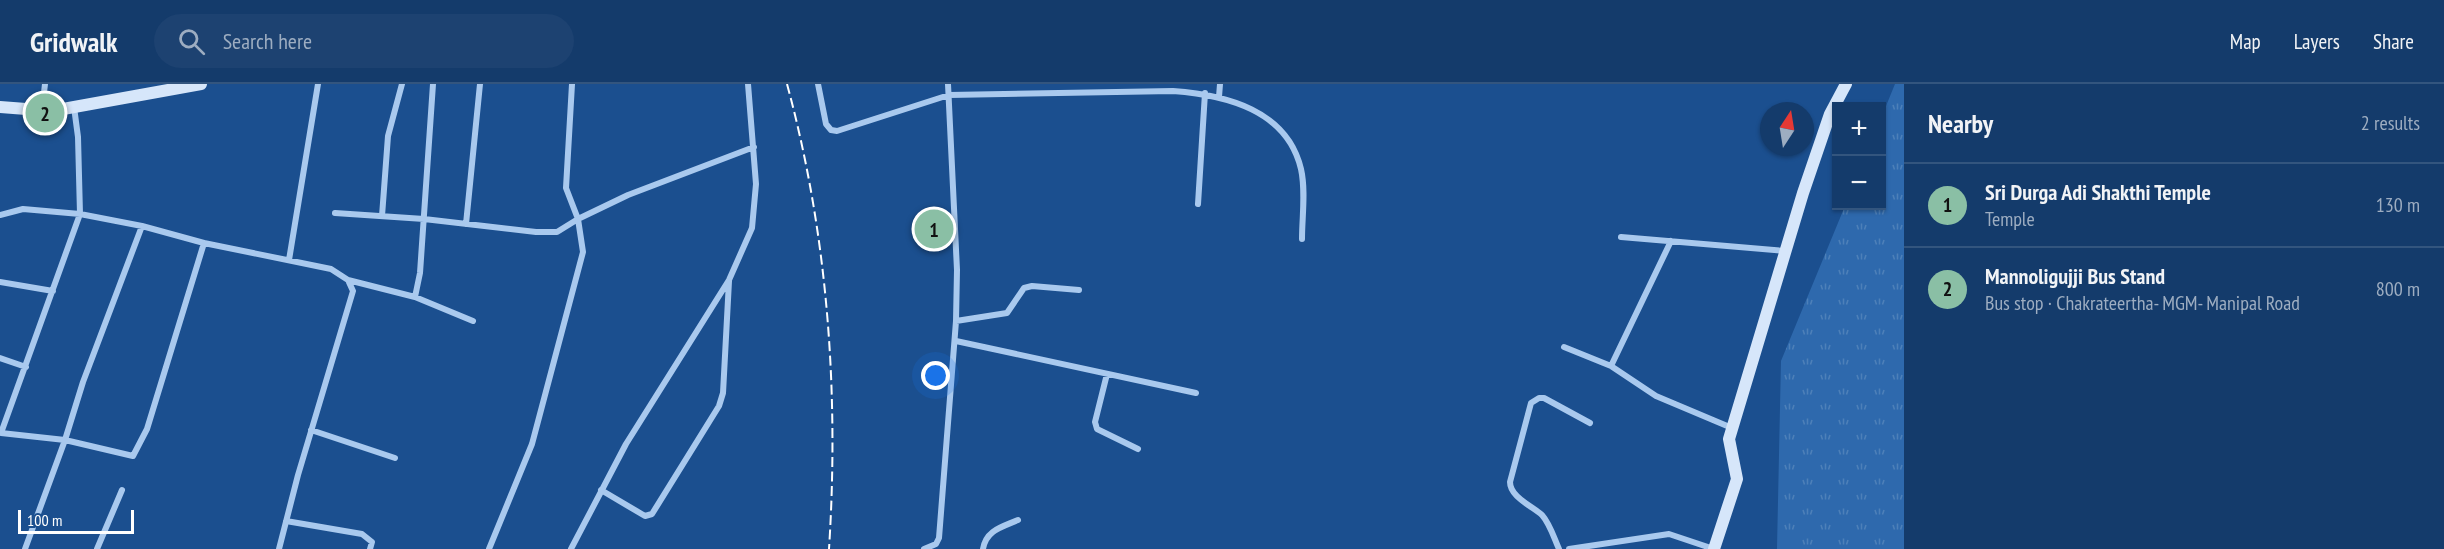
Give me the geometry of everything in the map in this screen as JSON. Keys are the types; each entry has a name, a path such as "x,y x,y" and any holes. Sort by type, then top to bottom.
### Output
{"street":[{"path":"42,110 45,84"},
{"path":"0,107 42,110 74,107 201,84"},
{"path":"289,260 318,84"},
{"path":"382,216 388,136 402,84"},
{"path":"466,224 480,84"},
{"path":"489,549 532,444 581,263 583,246 578,219 566,188 572,84"},
{"path":"571,549 626,444 729,280 752,228 756,184 747,84"},
{"path":"818,84 826,124 831,130 837,131 949,95 1173,91 1205,93 1235,101 1269,118 1296,152 1302,172 1302,239"},
{"path":"924,549 936,544 939,538 956,341 957,270 948,84"},
{"path":"1219,97 1220,84"},
{"path":"1569,549 1669,534 1714,549 1737,479 1729,439 1732,428 1830,114 1846,84"},
{"path":"415,297 420,273 431,85"},
{"path":"1198,204 1205,93"},
{"path":"74,107 78,137 80,214 0,434 65,440 133,456 147,429 204,243"},
{"path":"335,213 557,232 578,219 628,195 754,147"},
{"path":"0,215 23,209 80,214 142,226 204,243 331,269 348,280 415,297 473,321"},
{"path":"26,549 83,382 142,226"},
{"path":"1621,237 1786,251"},
{"path":"1611,366 1671,241"},
{"path":"279,549 311,430 353,291 348,280"},
{"path":"601,490 645,516 652,514 719,406 724,384 729,280"},
{"path":"0,282 53,291"},
{"path":"956,321 1007,313 1024,288 1032,286 1079,290"},
{"path":"956,341 1196,393"},
{"path":"1564,347 1611,366 1656,396 1732,428"},
{"path":"0,358 26,367"},
{"path":"1107,374 1095,422 1097,429 1138,448"},
{"path":"1559,549 1546,521 1515,494 1510,488 1510,482 1531,403 1534,400 1544,398 1590,423"},
{"path":"311,430 395,458"},
{"path":"97,549 122,490"},
{"path":"983,549 988,534 1018,520"},
{"path":"286,521 362,534 372,542 370,549"}],"green space":[{"path":"1895,84 1904,84 1904,549 1777,549 1781,361 1843,210 1886,210 1886,106"}],"railway":[{"path":"787,84 812,198 827,315 832,432 829,549"}],"place":[{"name":"Mannoligujji Bus Stand","path":"45,113"},
{"name":"Sri Durga Adi Shakthi Temple","path":"934,229"}]}
